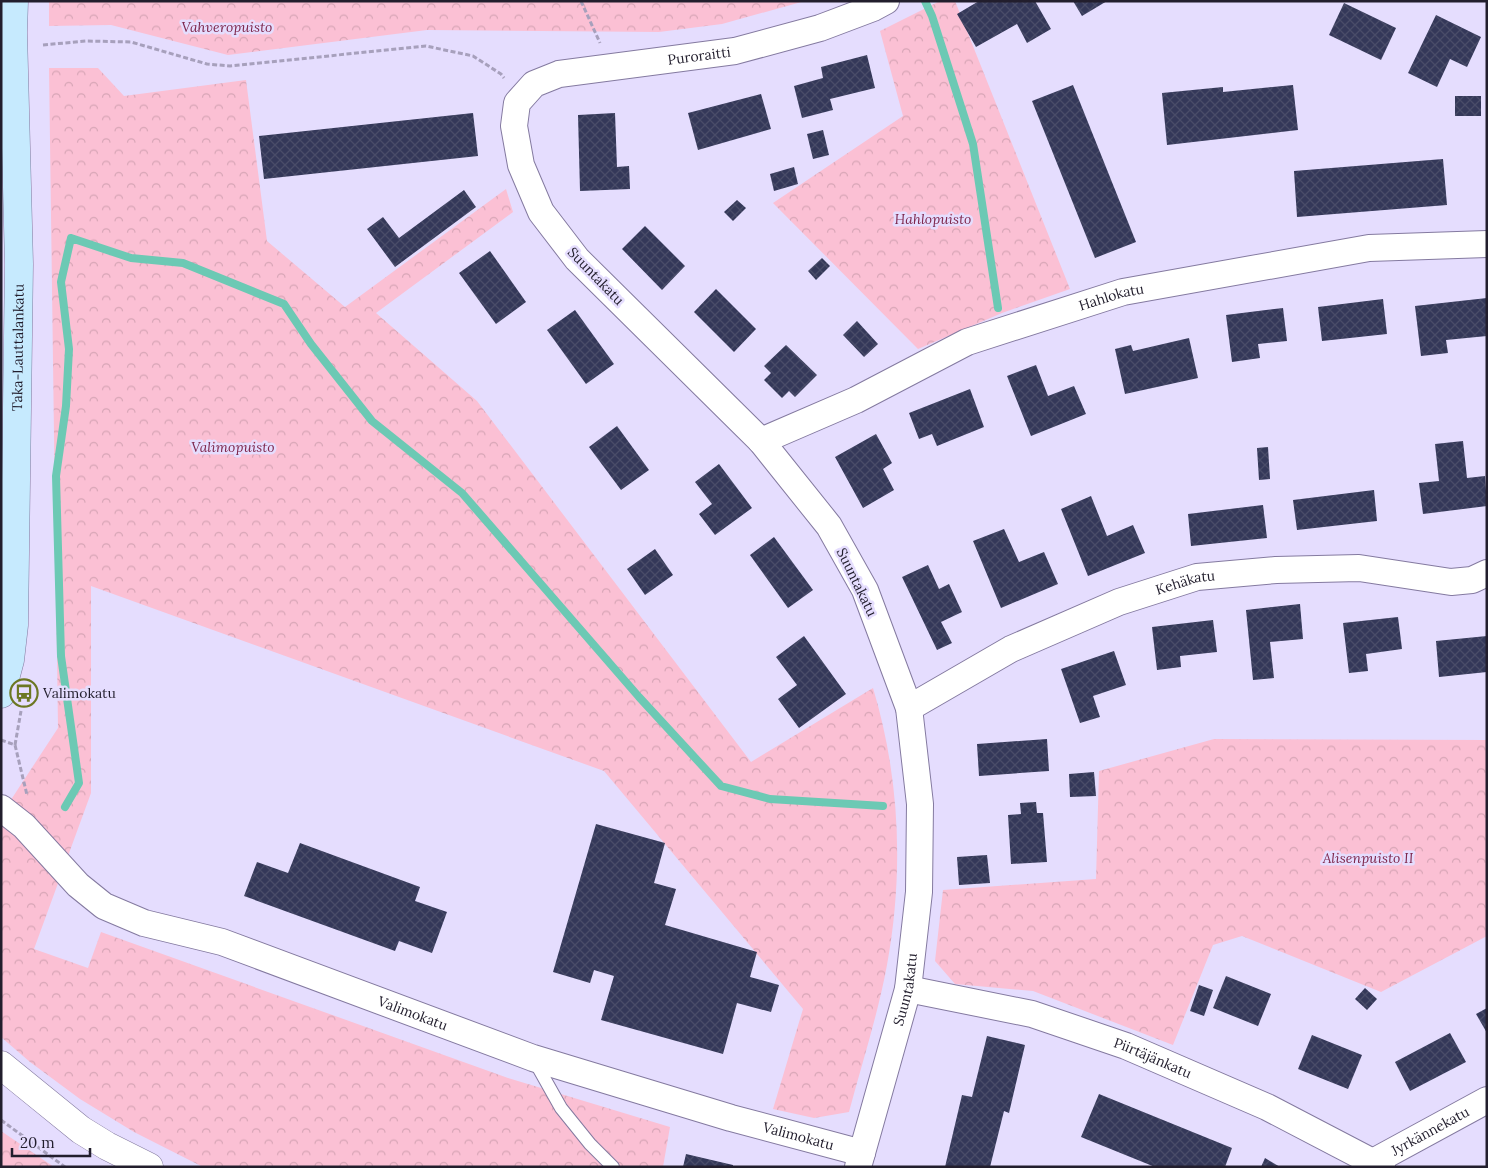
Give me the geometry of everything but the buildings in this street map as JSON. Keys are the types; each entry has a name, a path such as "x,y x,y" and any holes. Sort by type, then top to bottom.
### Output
{"main road":[{"name":"Taka-Lauttalankatu","path":"1,694 6,659 14,625 19,264 13,32 14,1"}],"street":[{"name":"Puroraitti","path":"517,103 534,84 559,74 735,51 820,28 873,8 886,1"},
{"name":"Suuntakatu","path":"517,103 514,126 521,165 541,212 577,259 761,441 829,526 865,590 909,708 920,804 919,892 908,990 860,1160"},
{"name":"Hahlokatu","path":"761,441 856,400 968,342 1123,292 1368,248 1487,244"},
{"name":"Kehäkatu","path":"909,708 1011,649 1119,602 1197,577 1276,570 1358,568 1451,582 1472,580 1487,572"},
{"name":"Valimokatu","path":"1,808 28,831 78,886 104,906 144,923 222,942 533,1058 722,1115 860,1160"},
{"name":"Piirtäjänkatu","path":"908,990 1032,1014 1126,1046 1268,1106 1377,1164"},
{"path":"1,1065 80,1130 149,1167"},
{"name":"Jyrkännekatu","path":"1377,1164 1487,1100"}],"lane":[{"path":"533,1058 561,1108 590,1144 613,1167"}],"path":[{"path":"581,1 610,66"},
{"path":"43,45 86,41 131,42 207,64 230,66 426,46 473,56 501,74 517,103"},
{"path":"1,740 16,745 29,802 28,831"},
{"path":"1,1120 65,1167"}],"green space":[{"name":"Vahveropuisto","path":"49,1 805,1 722,24 659,32 427,30 228,55 111,25 49,26"},
{"name":"Hahlopuisto","path":"940,1 955,1 1070,289 1002,313 918,349 773,203 903,116 880,31"},
{"name":"Valimopuisto","path":"49,68 98,68 124,96 246,80 267,241 345,307 506,189 513,212 376,313 477,401 751,762 873,688 889,756 894,791 897,860 896,895 887,965 849,1112 814,1118 773,1109 803,1009 604,771 91,586 91,793 34,949 88,968 101,932 508,1078 670,1127 663,1167 203,1167 134,1132 80,1099 30,1062 1,1037 1,815 58,728"},
{"name":"Alisenpuisto II","path":"1214,739 1487,740 1487,936 1381,992 1242,936 1213,945 1173,1045 1033,991 955,984 935,961 943,890 1096,879 1099,771"},
{"path":"1,1131 54,1167 1,1167"}],"waterway":[{"path":"925,1 932,16 973,144 998,308"},
{"path":"65,807 79,783 61,656 56,476 66,406 69,349 61,282 71,238 131,258 183,263 284,304 311,344 372,421 462,493 639,697 721,786 770,799 883,806"}],"place":[{"name":"Valimokatu","path":"24,693"}]}
